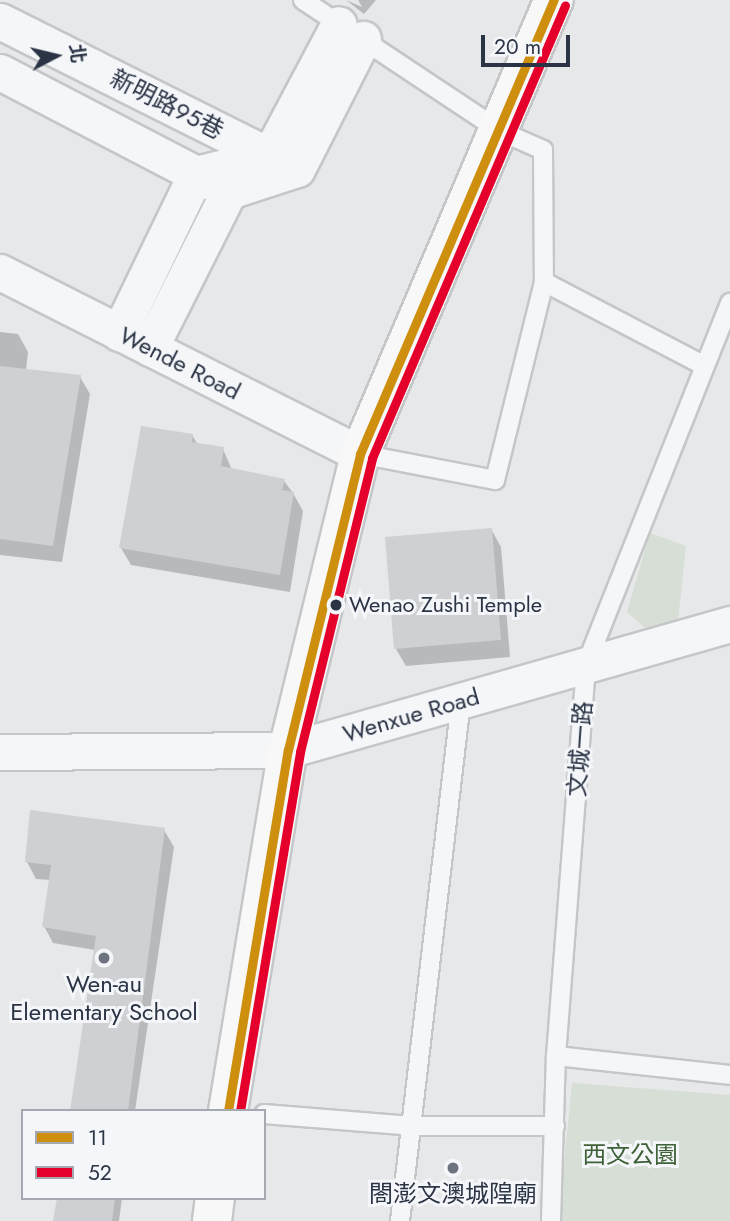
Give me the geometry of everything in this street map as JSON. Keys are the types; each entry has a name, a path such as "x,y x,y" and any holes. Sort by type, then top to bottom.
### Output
{"main road":[{"path":"228,1109 288,750 360,454 502,132 554,0"},
{"path":"212,1221 215,1200"}],"street":[{"name":"新明路95巷","path":"0,21 283,162"},
{"path":"150,348 229,191 283,162 351,32"},
{"path":"0,72 229,191"},
{"path":"197,174 283,162"},
{"path":"119,333 197,174"},
{"name":"Wende Road","path":"0,272 360,454"},
{"name":"Wenxue Road","path":"0,752 288,750 730,624"}],"lane":[{"path":"303,0 502,132 543,150 544,282 495,480 360,454"},
{"path":"544,282 704,365"},
{"name":"文城一路","path":"551,1221 556,1055 586,665 730,303"},
{"path":"400,1221 460,701"},
{"path":"556,1055 730,1075"},
{"path":"266,1114 412,1126 555,1126"}],"green space":[{"path":"650,533 686,546 678,621 645,628 627,612"},
{"name":"西文公園","path":"572,1083 730,1095 730,1221 558,1221"}],"building":[{"path":"0,366 81,375 53,546 0,539"},
{"path":"141,426 193,434 192,442 224,447 221,466 285,479 282,490 294,492 280,575 119,548"},
{"path":"492,528 501,640 394,649 385,537"},
{"path":"30,810 165,828 128,1109 70,1109 96,936 42,927 51,865 25,862"},
{"path":"57,1200 115,1200 112,1221 53,1221"}],"transit line":[{"name":"11","path":"228,1109 288,750 360,454 554,0"},
{"name":"52","path":"240,1109 300,752 372,458 565,5"}],"place":[{"name":"Wenao Zushi Temple","path":"336,605"},
{"name":"Wen-au Elementary School","path":"104,958"},
{"name":"閤澎文澳城隍廟","path":"453,1168"}]}
